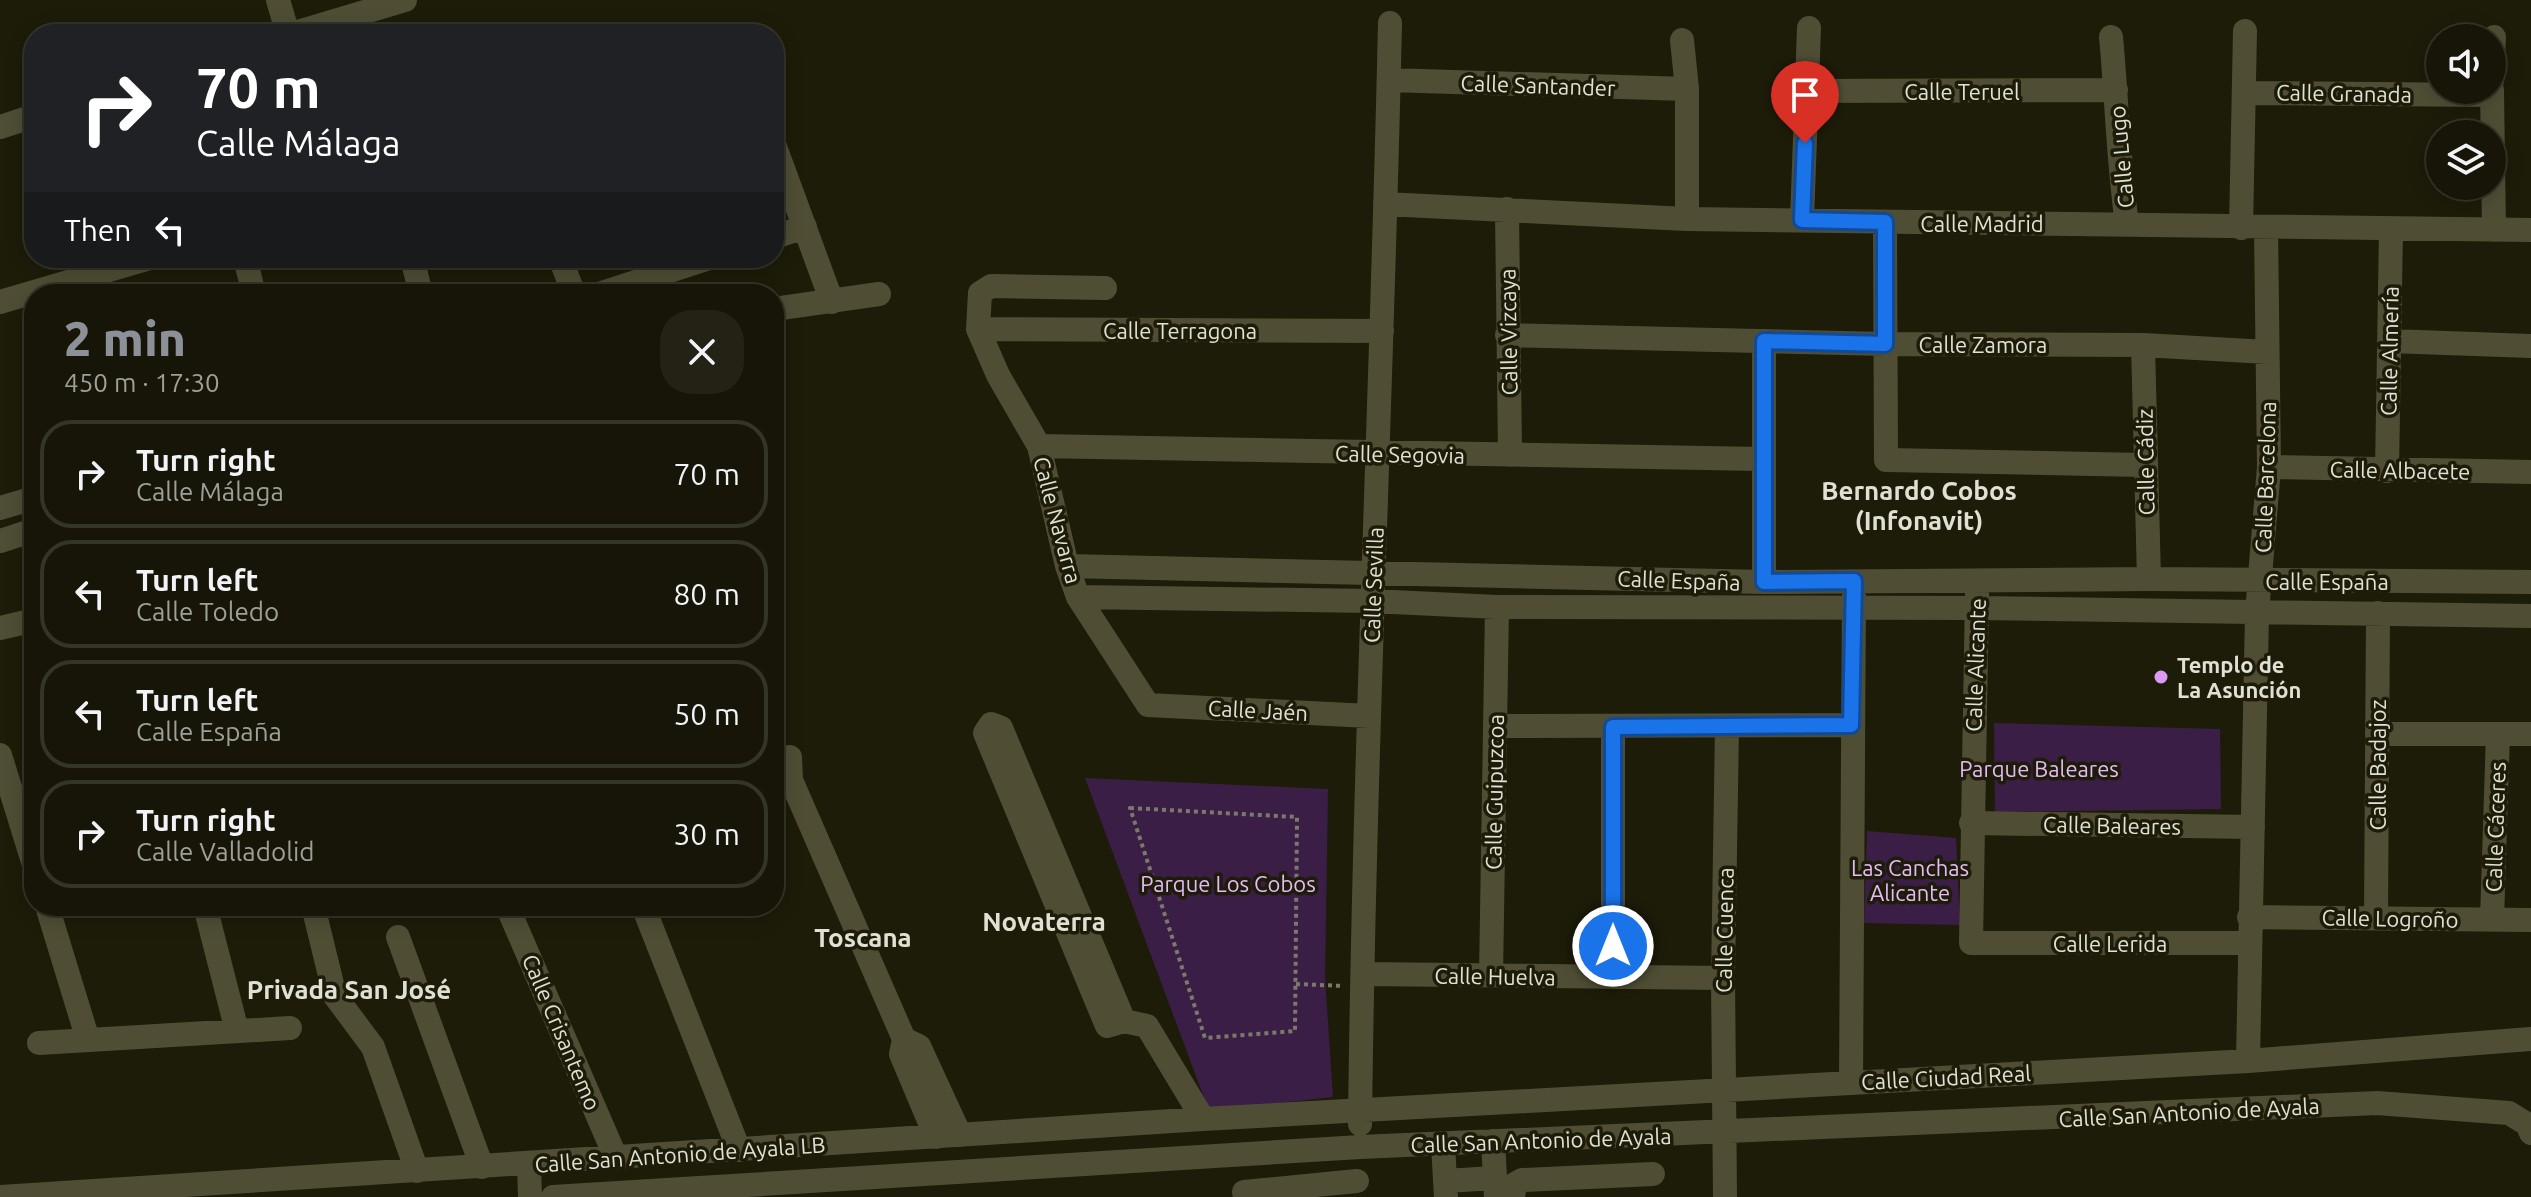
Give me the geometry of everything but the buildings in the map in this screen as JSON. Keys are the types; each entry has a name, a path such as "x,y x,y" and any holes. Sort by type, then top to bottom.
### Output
{"street":[{"path":"278,0 286,24"},
{"path":"324,24 405,0"},
{"name":"Calle Sevilla","path":"1360,1147 1371,571 1380,454 1390,23"},
{"path":"1802,220 1809,28"},
{"name":"Calle Barcelona","path":"2245,31 2244,93 2253,228 2267,352 2269,467 2257,613 2248,1061"},
{"name":"Calle Lugo","path":"2111,37 2117,156 2127,224"},
{"path":"1682,40 1687,89 1687,219"},
{"name":"Calle Santander","path":"1389,80 1687,89"},
{"name":"Calle Teruel","path":"1807,91 2116,90"},
{"name":"Calle Granada","path":"2244,93 2426,90"},
{"path":"2492,104 2494,230"},
{"path":"0,127 24,119"},
{"path":"784,171 832,302"},
{"name":"Calle Madrid","path":"1385,204 1687,219 2531,230"},
{"name":"Calle Vizcaya","path":"1507,209 1510,455"},
{"path":"1885,222 1886,460 2144,465"},
{"path":"784,234 805,227"},
{"name":"Calle Almería","path":"2387,471 2391,230"},
{"path":"92,284 128,268"},
{"path":"636,284 681,268"},
{"path":"978,329 980,293 991,286 1105,288"},
{"path":"784,308 879,294"},
{"path":"0,302 24,298"},
{"name":"Calle Terragona","path":"978,329 1382,331"},
{"name":"Calle Navarra","path":"978,329 998,375 1039,446 1067,566 1078,597 1148,705"},
{"name":"Calle Zamora","path":"1507,335 1885,344 2143,345 2267,352"},
{"path":"1764,341 1761,459 1764,582"},
{"path":"2389,341 2531,346"},
{"name":"Calle Cádiz","path":"2143,345 2149,579"},
{"name":"Calle Segovia","path":"1039,446 1761,459"},
{"name":"Calle Albacete","path":"2269,467 2531,472"},
{"path":"0,508 24,501"},
{"path":"0,541 24,533"},
{"name":"Calle España","path":"1067,566 1764,582 2149,579 2531,582"},
{"name":"Calle Alicante","path":"1971,943 1978,580"},
{"path":"1851,1083 1854,581"},
{"name":"Calle España","path":"1078,597 1372,601 1497,607 1977,608 2531,616"},
{"name":"Calle Guipuzcoa","path":"1491,976 1497,607"},
{"name":"Calle Badajoz","path":"2376,917 2378,613"},
{"path":"0,628 24,622"},
{"name":"Calle Jaén","path":"1148,705 1369,716"},
{"path":"1495,726 1851,725"},
{"path":"1613,727 1613,977"},
{"name":"Calle Cuenca","path":"1725,1197 1723,978 1727,727"},
{"path":"2377,734 2531,734"},
{"name":"Calle Cáceres","path":"2492,919 2498,734"},
{"path":"0,755 24,833"},
{"path":"790,757 791,780 904,1039 901,1054 936,1137"},
{"name":"Calle Baleares","path":"1971,823 2253,827"},
{"path":"1043,849 1078,932 1107,1026 1124,1021 1147,1026 1203,1119"},
{"path":"50,916 88,1040"},
{"path":"208,916 237,1031"},
{"path":"315,916 335,996 373,1047 417,1171"},
{"name":"Calle Crisantemo","path":"511,916 616,1158"},
{"path":"647,916 739,1150"},
{"name":"Calle Logroño","path":"2249,917 2531,920"},
{"path":"398,937 482,1167"},
{"name":"Calle Lerida","path":"1971,943 2248,943"},
{"name":"Calle Huelva","path":"1362,980 1491,976 1723,978"},
{"path":"39,1043 290,1028"},
{"path":"904,1039 919,1046 960,1135"},
{"name":"Calle Ciudad Real","path":"1361,1111 2248,1061 2531,1039"},
{"name":"Calle San Antonio de Ayala","path":"553,1197 1360,1147 2377,1103 2509,1113 2529,1128"},
{"name":"Calle San Antonio de Ayala LB","path":"0,1197 336,1187 417,1171 1361,1111"},
{"path":"1010,1132 1010,1169"},
{"path":"1443,1144 1446,1189 1495,1187 1493,1141"},
{"path":"529,1164 530,1197"},
{"path":"1513,1197 1515,1184 1522,1180 1653,1174"},
{"path":"1244,1194 1283,1193 1357,1181"}],"path":[{"path":"1130,808 1297,817 1296,984 1295,1031 1205,1038 1130,808"},
{"path":"1296,984 1362,980"}],"green space":[{"name":"Parque Baleares","path":"1994,723 2220,729 2221,809 1995,812"},
{"name":"Parque Los Cobos","path":"1085,778 1328,789 1325,977 1333,1097 1209,1111"},
{"name":"Las Canchas Alicante","path":"1867,831 1956,838 1960,925 1864,923"}],"place":[{"name":"Templo de La Asunción","path":"2161,677"}],"district":[{"name":"Bernardo Cobos (Infonavit)","path":"1919,505"},
{"name":"Novaterra","path":"1044,921"},
{"name":"Toscana","path":"863,937"},
{"name":"Privada San José","path":"349,989"}],"route":[{"path":"1613,946 1613,727 1851,725 1854,581 1764,582 1761,459 1764,341 1885,344 1885,222 1802,220 1805,143"}]}
